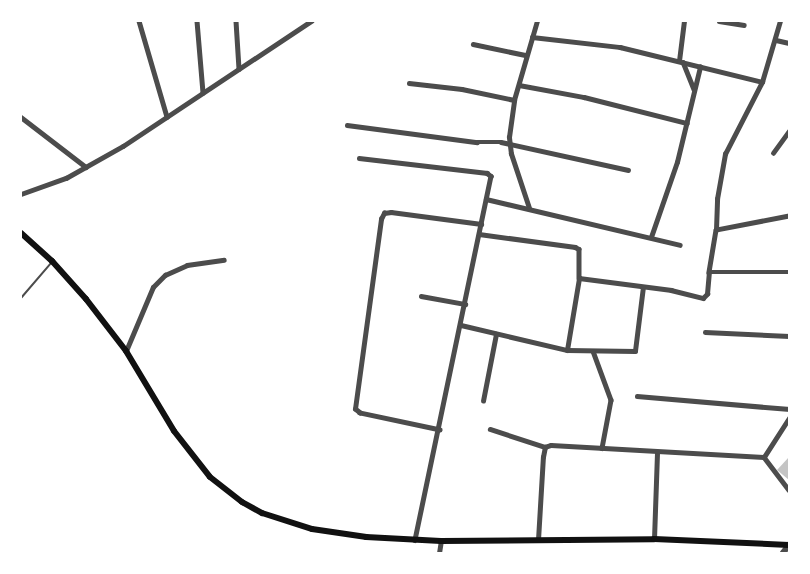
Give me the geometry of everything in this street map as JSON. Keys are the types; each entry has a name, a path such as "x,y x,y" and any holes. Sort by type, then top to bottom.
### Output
{"main road":[{"path":"21,233 52,261 126,351 180,438 210,477 242,502 283,521 325,532 414,540 654,539 789,545"}],"street":[{"path":"139,21 166,117"},
{"path":"197,21 203,93"},
{"path":"236,21 238,69"},
{"path":"21,194 86,167 203,93 311,21"},
{"path":"529,208 509,143 514,100 536,21"},
{"path":"684,21 681,62 695,90"},
{"path":"719,21 744,25"},
{"path":"579,278 703,298 707,294 716,230 717,199 726,154 762,82 776,40 780,21"},
{"path":"532,36 620,47 762,82"},
{"path":"776,40 789,43"},
{"path":"474,44 525,55"},
{"path":"651,237 677,162 700,67"},
{"path":"409,83 462,89 514,100"},
{"path":"518,85 584,96 687,123"},
{"path":"21,117 86,167"},
{"path":"347,125 509,143 628,170"},
{"path":"773,153 789,131"},
{"path":"359,158 487,173 491,176 440,430 414,540"},
{"path":"486,199 651,237 680,246"},
{"path":"440,430 360,413 354,409 382,220 384,213 391,212 481,224"},
{"path":"716,230 789,216"},
{"path":"479,234 576,247 579,249 579,278 567,350"},
{"path":"126,351 153,287 165,275 187,265 224,260"},
{"path":"710,272 789,272"},
{"path":"461,325 567,350 635,350 643,287"},
{"path":"421,296 465,304"},
{"path":"706,332 789,336"},
{"path":"483,401 496,334"},
{"path":"593,351 611,400 602,448"},
{"path":"637,396 789,409"},
{"path":"764,458 789,418"},
{"path":"490,429 545,447 602,448 657,453 764,458 789,490"},
{"path":"538,540 545,447"},
{"path":"654,539 657,453"},
{"path":"439,553 441,541"},
{"path":"783,553 789,545"}],"lane":[{"path":"21,298 52,261"}],"building":[{"path":"789,457 789,480 777,470"}]}
